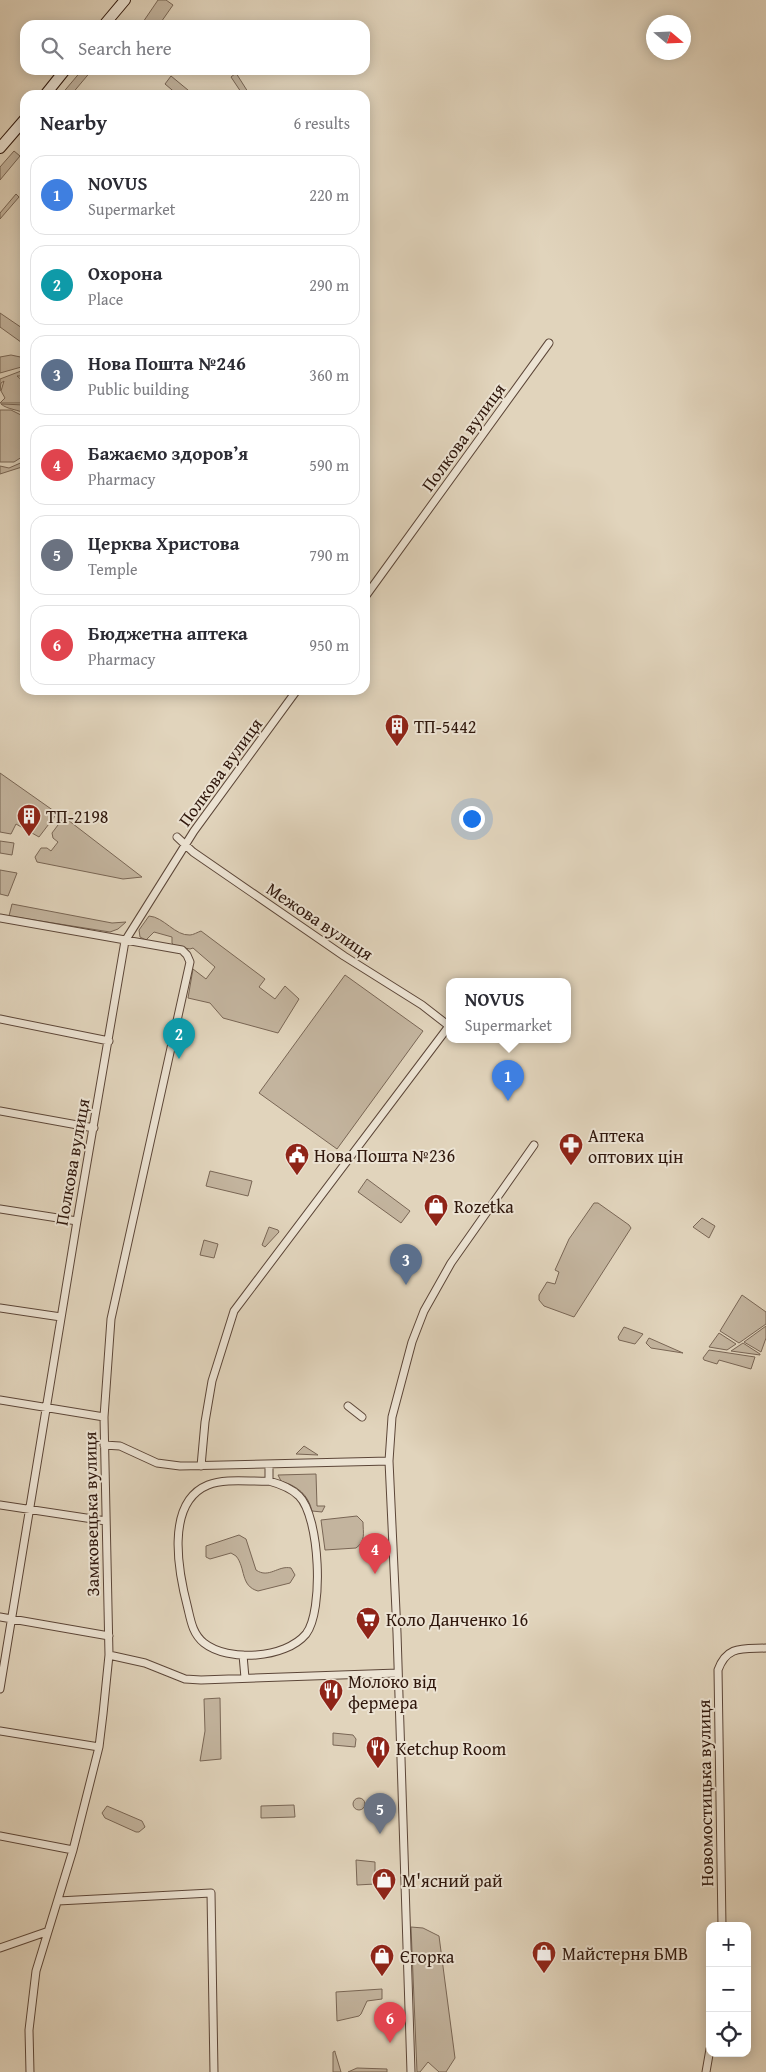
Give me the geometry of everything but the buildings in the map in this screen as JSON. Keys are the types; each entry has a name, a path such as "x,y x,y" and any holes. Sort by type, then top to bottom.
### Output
{"main road":[{"path":"108,20 125,0"},
{"path":"49,90 61,75"},
{"path":"0,148 20,125"}],"street":[{"name":"Полкова вулиця","path":"370,591 549,343"},
{"name":"Полкова вулиця","path":"0,1689 76,1221 94,1128 125,941 194,831 293,695"},
{"name":"Межова вулиця","path":"177,837 344,956 422,1005 446,1024"},
{"path":"0,918 125,941"},
{"name":"Замковецька вулиця","path":"30,2072 29,2030 36,1971 46,1932 58,1901 73,1850 99,1747 109,1655 104,1417 111,1319 190,962 182,950 125,941"},
{"path":"0,1019 109,1041"},
{"path":"201,1466 205,1422 212,1381 234,1312 446,1030"},
{"path":"0,1111 94,1128"},
{"path":"411,2072 389,1461 392,1417 412,1342 424,1311 450,1263 534,1145"},
{"path":"0,1209 76,1221"},
{"path":"0,1308 61,1317"},
{"path":"0,1400 104,1417"},
{"path":"348,1406 362,1417"},
{"path":"104,1445 120,1446 157,1463 180,1466 389,1461"},
{"path":"269,1464 269,1481"},
{"path":"269,1481 288,1488 300,1496 306,1505 316,1543 316,1606 311,1624 306,1634 298,1642 282,1651 243,1655 216,1650 194,1632 180,1578 180,1525 184,1511 190,1500 200,1490 210,1485 221,1482 269,1481"},
{"path":"0,1505 106,1521"},
{"path":"0,1617 109,1636"},
{"name":"Новомостицька вулиця","path":"722,1922 718,1670 721,1661 728,1653 736,1650 766,1648"},
{"path":"109,1655 145,1663 185,1679 201,1680 398,1673"},
{"path":"243,1655 245,1678"},
{"path":"0,1731 99,1747"},
{"path":"0,1836 73,1850"},
{"path":"58,1901 211,1893 214,2072"},
{"path":"0,1948 46,1932"},
{"path":"706,2072 709,2057"}],"shaded area":[{"path":"158,0 166,0 173,5 162,20 144,20"},
{"path":"78,75 88,75 75,90 65,90"},
{"path":"237,75 247,90 240,90 231,77"},
{"path":"171,76 188,90 172,90 165,84"},
{"path":"14,151 20,156 0,180 0,167"},
{"path":"16,194 19,197 0,219 0,213"},
{"path":"0,313 20,327 20,341 0,327"},
{"path":"11,355 20,357 20,367 0,373 0,357"},
{"path":"20,371 20,376 17,376 20,379 20,403 0,403 5,398 1,391 4,381 1,383 0,391 0,379"},
{"path":"1,404 20,405 20,412 19,411"},
{"path":"0,410 11,410 20,414 20,458 14,462 0,462"},
{"path":"20,463 20,468 0,474 0,466 9,468"},
{"path":"0,773 54,811 55,816 39,837 16,824 11,834 0,832"},
{"path":"64,817 142,877 123,879 37,862 35,857 41,848 47,848 51,851 58,842 53,838 52,833"},
{"path":"0,841 14,843 12,855 0,853"},
{"path":"0,870 17,873 8,896 0,894"},
{"path":"12,904 112,923 126,922 118,929 110,932 9,916"},
{"path":"149,916 160,920 185,935 201,931 265,979 259,987 275,999 285,986 299,999 278,1033 223,1018 210,1003 188,998 193,969 206,979 215,967 193,948 174,946 172,937 154,932 146,940 140,937 139,930"},
{"path":"345,975 423,1031 337,1149 259,1093"},
{"path":"210,1171 252,1181 248,1196 206,1186"},
{"path":"367,1179 410,1211 401,1223 358,1192"},
{"path":"594,1203 598,1203 631,1228 574,1317 544,1306 539,1300 539,1295 547,1282 555,1284 559,1272 555,1270 569,1239"},
{"path":"702,1218 715,1226 709,1238 693,1227"},
{"path":"269,1227 279,1232 265,1247 262,1245"},
{"path":"204,1240 218,1244 214,1258 200,1255"},
{"path":"742,1295 766,1312 766,1324 739,1343 720,1331"},
{"path":"766,1326 766,1338 761,1352 744,1342"},
{"path":"624,1327 643,1334 635,1344 619,1340 618,1337"},
{"path":"719,1333 736,1344 727,1350 709,1347"},
{"path":"649,1338 683,1353 651,1348 646,1343"},
{"path":"743,1343 760,1354 760,1355 731,1351"},
{"path":"709,1350 755,1357 751,1369 719,1360 717,1364 704,1360 703,1358"},
{"path":"304,1446 318,1455 296,1454"},
{"path":"316,1474 317,1506 325,1506 322,1512 312,1511 305,1495 292,1485 281,1481 278,1475"},
{"path":"357,1516 363,1522 361,1543 356,1548 325,1550 321,1520"},
{"path":"239,1535 246,1539 256,1570 269,1573 282,1568 291,1568 295,1575 290,1583 258,1591 248,1585 236,1556 231,1553 210,1559 206,1557 206,1546"},
{"path":"220,1698 221,1759 200,1761 205,1731 204,1699"},
{"path":"333,1733 353,1735 356,1739 355,1747 333,1745"},
{"path":"359,1798 365,1804 359,1810 353,1804"},
{"path":"294,1805 295,1817 261,1818 261,1806"},
{"path":"107,1806 142,1821 145,1827 136,1832 105,1818 102,1813"},
{"path":"356,1860 375,1862 375,1884 357,1885"},
{"path":"411,1927 423,1928 439,1936 455,2058 446,2072 439,2072 428,2062 420,2072 417,2072"},
{"path":"382,1989 382,1999 367,2001 359,2016 337,2021 336,1992"},
{"path":"335,2051 341,2072 333,2072 333,2052"},
{"path":"357,2068 387,2069 387,2072 348,2072"}],"place":[{"name":"ТП-5442","path":"397,747"},
{"name":"ТП-2198","path":"29,837"},
{"name":"Охорона","path":"179,1059"},
{"name":"NOVUS","path":"508,1101"},
{"name":"Аптека оптових цін","path":"571,1166"},
{"name":"Нова Пошта №236","path":"297,1176"},
{"name":"Rozetka","path":"436,1227"},
{"name":"Нова Пошта №246","path":"406,1285"},
{"name":"Бажаємо здоровʼя","path":"375,1574"},
{"name":"Коло Данченко 16","path":"368,1640"},
{"name":"Молоко від фермера","path":"331,1712"},
{"name":"Ketchup Room","path":"378,1769"},
{"name":"Церква Христова","path":"380,1834"},
{"name":"М'ясний рай","path":"384,1901"},
{"name":"Майстерня БМВ","path":"544,1974"},
{"name":"Єгорка","path":"382,1977"},
{"name":"Бюджетна аптека","path":"390,2043"}]}
